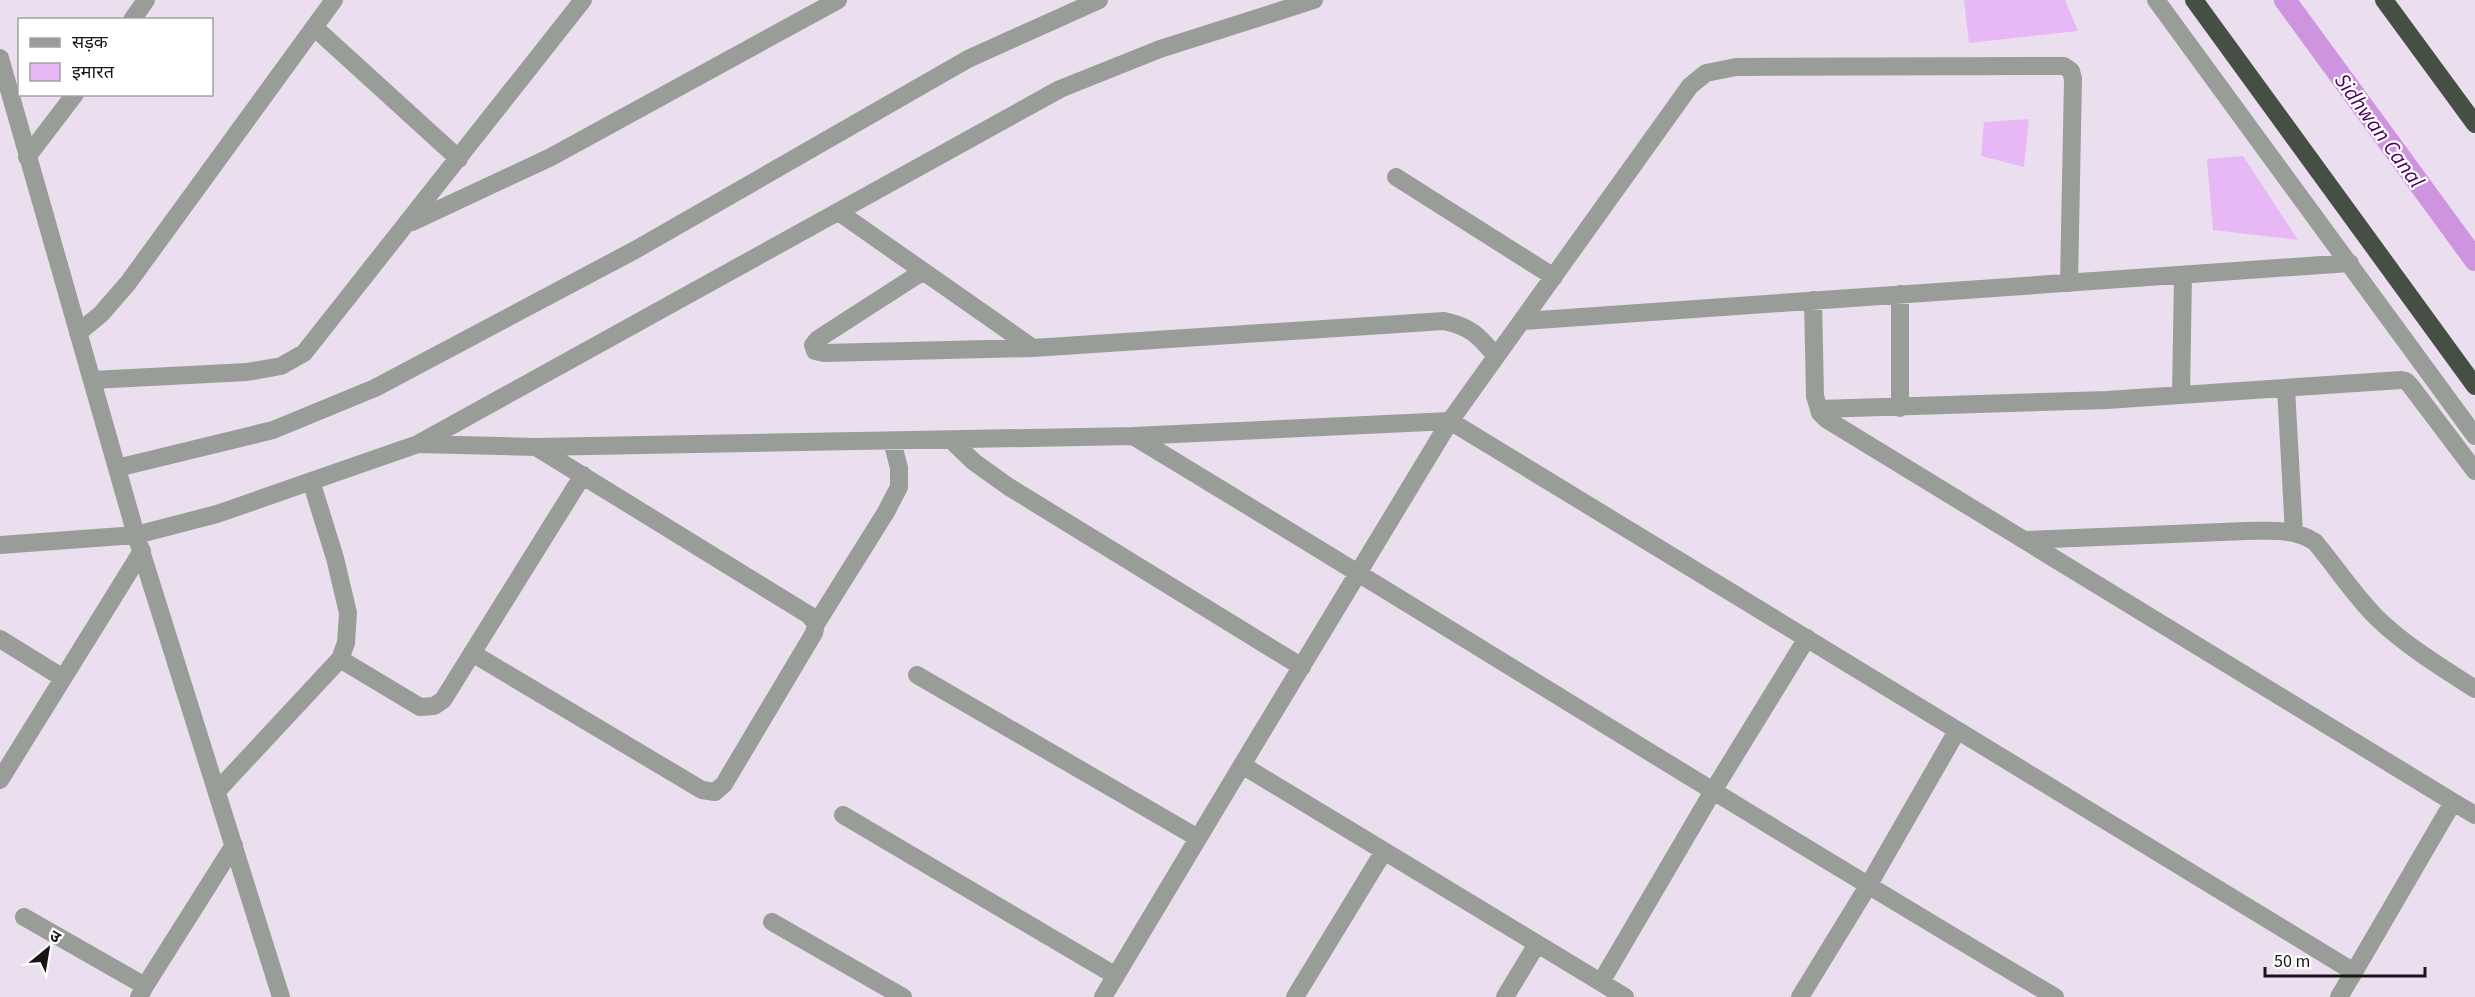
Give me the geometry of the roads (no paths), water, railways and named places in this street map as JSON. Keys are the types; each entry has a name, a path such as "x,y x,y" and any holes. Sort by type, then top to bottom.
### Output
{"highway":[{"path":"2194,0 2475,386"},
{"path":"2384,0 2475,124"}],"street":[{"path":"133,18 146,0"},
{"path":"78,333 101,314 128,283 334,0"},
{"path":"92,380 247,372 281,366 304,353 583,0"},
{"path":"408,224 551,157 838,0"},
{"path":"120,476 273,430 375,388 635,250 968,59 1099,0"},
{"path":"0,545 139,543 418,444 840,213 1060,89 1160,49 1314,0"},
{"path":"2156,0 2475,436"},
{"path":"314,27 459,159"},
{"path":"0,58 139,543 281,997"},
{"path":"1103,997 1450,421 1495,355 1523,321 1690,86 1706,73 1736,67 2055,64 2071,71 2073,79 2069,283"},
{"path":"27,157 73,96"},
{"path":"0,116 18,125"},
{"path":"1396,177 1554,277"},
{"path":"840,213 1033,348"},
{"path":"1523,321 2350,263"},
{"path":"922,272 818,339 814,342 813,348 817,352 824,353 1033,348 1444,321 1461,325 1475,332 1495,355"},
{"path":"2181,395 2184,275"},
{"path":"1900,294 1900,408"},
{"path":"1813,300 1815,396 1818,409 1826,419 2475,815"},
{"path":"1818,409 2107,400 2406,381 2475,471"},
{"path":"2286,388 2294,533"},
{"path":"418,444 537,447 1133,436 1450,421 2354,972"},
{"path":"1133,436 1359,572 1868,886 2055,997"},
{"path":"951,440 974,462 1009,487 1302,667"},
{"path":"472,653 702,790 715,792 724,784 814,633 816,624 886,512 899,487 899,468 892,441"},
{"path":"537,447 809,615 816,624"},
{"path":"340,659 420,706 434,706 443,700 583,475"},
{"path":"217,791 340,659 346,643 348,614 335,558 311,481"},
{"path":"2025,540 2235,532 2294,533 2305,536 2315,542 2375,617 2422,655 2475,689"},
{"path":"0,780 63,678 139,543"},
{"path":"1601,982 1713,791 1807,638"},
{"path":"0,639 63,678"},
{"path":"918,675 1198,838"},
{"path":"1800,997 1868,886 1957,731"},
{"path":"1242,765 1625,997"},
{"path":"2339,997 2453,802"},
{"path":"843,815 1116,976"},
{"path":"24,917 142,991 234,845"},
{"path":"1295,997 1384,851"},
{"path":"772,922 903,997"},
{"path":"1505,997 1537,944"}],"waterway":[{"name":"Sidhwan Canal","path":"2285,0 2475,260"}]}
